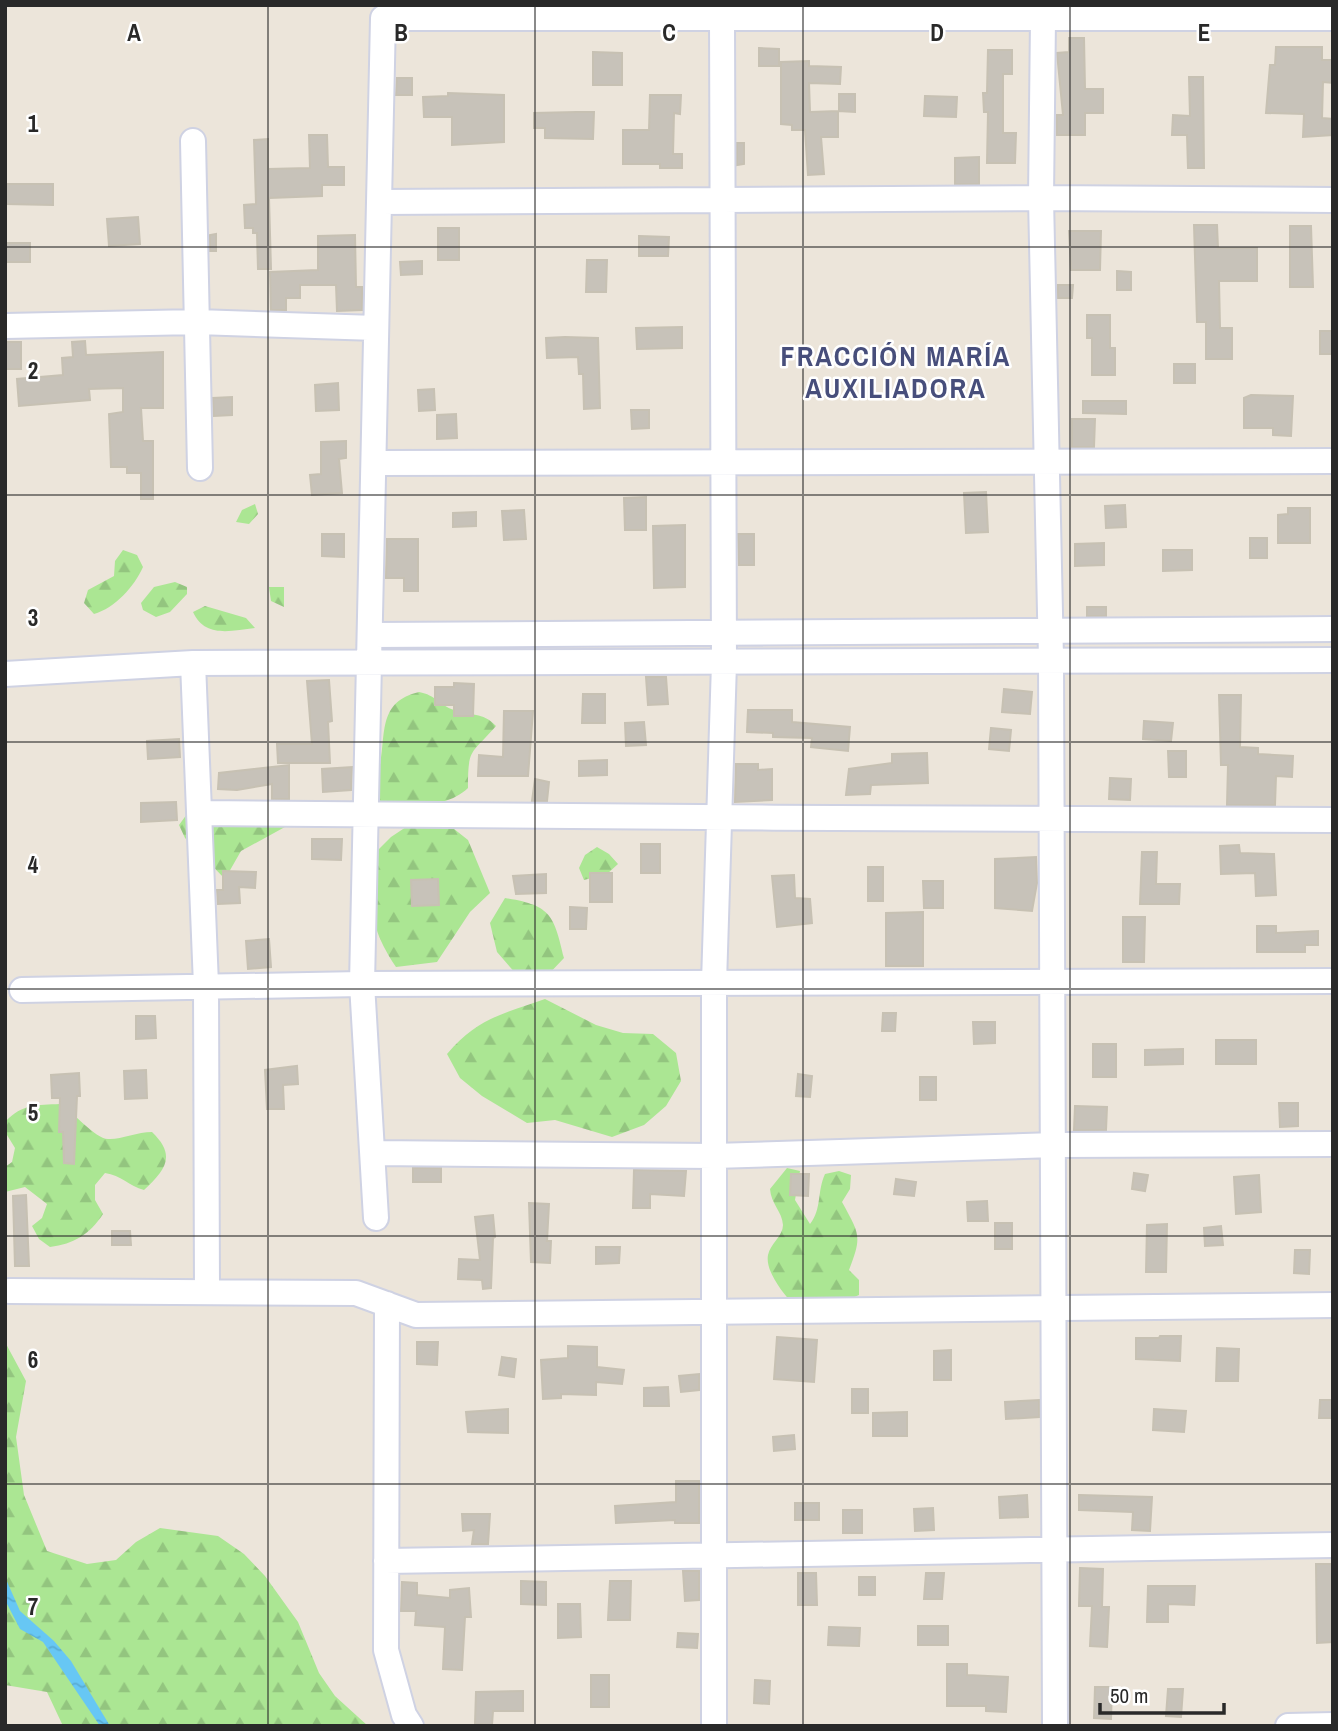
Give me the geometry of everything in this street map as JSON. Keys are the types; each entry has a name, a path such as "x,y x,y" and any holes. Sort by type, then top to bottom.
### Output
{"street":[{"path":"376,1218 362,984 383,18 1333,18"},
{"path":"714,1726 714,983 724,663 722,18"},
{"path":"1043,18 1041,198 1051,631 1055,1726"},
{"path":"193,141 200,468"},
{"path":"380,202 1041,198 1333,200"},
{"path":"5,326 197,322 376,328"},
{"path":"374,463 1333,461"},
{"path":"371,635 1333,629"},
{"path":"5,674 192,663 1333,660"},
{"path":"192,663 206,985 207,1292"},
{"path":"200,813 720,815 1051,821 1333,820"},
{"path":"22,990 206,985 1333,981"},
{"path":"373,1153 714,1156 1054,1145 1333,1144"},
{"path":"9,1291 356,1293 416,1315 1333,1305"},
{"path":"387,1304 386,1650 404,1715 411,1726"},
{"path":"386,1561 1333,1545"},
{"path":"1288,1726 1333,1726"}],"green space":[{"path":"255,504 258,514 249,524 236,522 242,510"},
{"path":"123,550 137,555 143,567 123,596 94,614 84,603 88,590 114,576 115,561"},
{"path":"175,582 187,587 187,594 170,612 156,617 143,610 141,603 154,587"},
{"path":"269,587 284,587 284,607 271,601"},
{"path":"205,606 246,618 255,628 219,631 204,626 193,612"},
{"path":"419,692 430,695 454,710 486,718 496,726 470,758 468,788 458,796 434,804 369,802 378,774 390,712 405,697"},
{"path":"187,814 294,822 241,851 225,879 185,838 179,825"},
{"path":"415,821 444,821 468,840 490,893 470,912 437,962 396,967 375,926 372,901 373,855 391,837"},
{"path":"597,847 609,854 618,864 607,874 584,880 579,868 585,855"},
{"path":"505,898 532,904 548,914 553,922 564,958 545,978 517,975 497,952 490,923"},
{"path":"545,999 596,1025 623,1033 653,1034 676,1053 681,1081 666,1106 644,1125 612,1137 555,1120 527,1123 482,1096 460,1078 447,1054 458,1042 491,1019"},
{"path":"60,1104 103,1138 113,1139 152,1132 160,1141 166,1156 158,1176 144,1190 105,1173 95,1185 95,1200 103,1214 98,1221 81,1237 50,1247 39,1239 32,1226 42,1218 47,1204 25,1187 5,1192 5,1167 12,1162 15,1148 7,1135 6,1121 24,1108"},
{"path":"787,1168 800,1171 795,1200 810,1224 816,1212 825,1174 839,1171 851,1175 850,1189 842,1202 856,1229 856,1250 849,1270 859,1280 859,1295 832,1307 793,1304 769,1268 769,1251 783,1225 770,1189"},
{"path":"5,1342 26,1381 16,1437 24,1495 47,1551 87,1564 116,1560 136,1542 160,1528 218,1536 244,1554 265,1576 298,1622 319,1673 335,1696 368,1726 63,1726 47,1692 5,1685"}],"water":[{"path":"5,1577 20,1611 54,1641 71,1661 110,1726 100,1726 43,1642 20,1629 5,1600"}],"building":[{"path":"1069,38 1084,38 1085,89 1103,89 1103,113 1085,113 1085,135 1057,135 1057,115 1063,115 1057,53 1069,52"},
{"path":"1276,47 1322,47 1322,60 1333,60 1333,83 1323,82 1322,118 1333,119 1333,135 1303,137 1304,114 1266,113 1270,65 1275,65"},
{"path":"759,48 779,49 779,66 759,66"},
{"path":"988,50 1012,50 1012,74 1003,74 1003,133 1016,133 1015,163 987,163 988,112 984,112 983,93 987,93"},
{"path":"593,52 622,53 622,85 593,85"},
{"path":"809,61 809,66 841,67 840,84 809,83 810,112 838,111 838,137 821,137 824,174 808,175 805,130 792,130 792,125 781,124 781,62"},
{"path":"1189,77 1203,77 1204,168 1188,168 1187,135 1172,135 1173,115 1190,116"},
{"path":"397,78 412,78 412,95 396,95"},
{"path":"448,93 504,95 504,142 452,145 452,117 424,117 423,97 448,96"},
{"path":"839,94 855,94 855,112 839,111"},
{"path":"650,95 681,95 680,114 674,113 673,154 682,154 682,168 660,168 660,164 623,164 623,130 649,130"},
{"path":"925,96 957,97 956,117 924,116"},
{"path":"594,112 593,139 545,138 545,128 534,128 534,113"},
{"path":"309,135 327,135 328,167 344,167 344,185 322,185 322,196 269,198 271,269 258,269 257,233 253,233 253,228 245,228 244,205 256,204 254,140 268,139 268,169 310,168"},
{"path":"737,143 744,143 744,164 737,165"},
{"path":"979,157 979,184 955,184 955,158"},
{"path":"6,184 53,184 53,205 6,204"},
{"path":"138,217 140,244 109,246 107,219"},
{"path":"1194,225 1217,225 1218,248 1257,248 1257,281 1219,281 1220,328 1232,328 1232,359 1206,359 1206,322 1197,322"},
{"path":"1290,226 1311,226 1313,287 1290,287"},
{"path":"438,228 459,228 459,260 438,260"},
{"path":"1069,231 1101,231 1100,270 1071,270"},
{"path":"216,234 216,251 210,251 210,235"},
{"path":"355,235 356,287 362,287 362,310 337,311 336,285 300,285 300,298 286,298 286,310 271,310 270,272 318,270 318,236"},
{"path":"639,236 669,237 668,256 639,256"},
{"path":"5,243 30,243 30,262 5,262"},
{"path":"587,260 607,260 606,292 586,292"},
{"path":"422,261 422,274 401,275 400,262"},
{"path":"1117,271 1131,272 1131,290 1117,290"},
{"path":"1058,285 1073,285 1072,298 1058,298"},
{"path":"1087,315 1110,315 1110,348 1115,348 1115,375 1092,375 1092,338 1087,338"},
{"path":"682,327 682,348 637,349 636,328"},
{"path":"1320,331 1333,331 1333,354 1320,354"},
{"path":"546,338 598,338 600,408 584,409 583,374 579,374 578,357 547,358"},
{"path":"85,341 86,355 163,352 163,408 141,408 143,441 153,441 153,499 141,499 141,473 127,473 127,467 111,467 109,414 123,412 123,388 89,389 90,400 19,406 17,379 63,375 62,358 73,357 72,342"},
{"path":"5,342 21,342 21,369 5,369"},
{"path":"1174,364 1195,364 1195,383 1174,383"},
{"path":"338,383 339,410 316,411 315,385"},
{"path":"434,389 435,410 419,411 418,390"},
{"path":"1251,395 1293,396 1291,436 1273,435 1273,428 1244,428 1244,398"},
{"path":"232,397 232,415 214,416 213,398"},
{"path":"1083,401 1126,401 1126,414 1083,413"},
{"path":"631,410 649,410 649,428 632,429"},
{"path":"456,414 457,438 437,439 437,415"},
{"path":"1072,419 1095,419 1094,447 1072,447"},
{"path":"346,441 346,458 339,459 342,493 312,495 310,475 321,474 321,442"},
{"path":"986,492 988,532 966,533 964,493"},
{"path":"646,497 646,530 625,530 624,498"},
{"path":"1125,505 1126,527 1106,528 1105,506"},
{"path":"1288,508 1310,508 1310,543 1278,543 1278,515 1288,514"},
{"path":"524,510 526,539 504,540 502,511"},
{"path":"476,512 476,526 453,527 453,513"},
{"path":"685,525 685,587 654,588 653,526"},
{"path":"322,534 344,534 344,557 322,556"},
{"path":"738,534 754,534 754,565 739,565"},
{"path":"1250,538 1267,538 1267,558 1250,558"},
{"path":"387,539 418,539 418,591 404,591 404,578 386,578"},
{"path":"1104,543 1104,565 1075,566 1075,544"},
{"path":"1163,550 1192,550 1192,570 1163,571"},
{"path":"1087,607 1106,607 1106,616 1087,616"},
{"path":"646,677 666,677 668,704 648,705"},
{"path":"329,680 332,721 328,722 330,763 278,763 277,744 312,744 307,681"},
{"path":"454,683 474,684 473,716 454,716 454,705 435,705 435,687 454,687"},
{"path":"1004,689 1032,692 1030,714 1002,712"},
{"path":"583,694 605,694 605,723 582,723"},
{"path":"1219,695 1241,695 1240,747 1258,748 1258,754 1293,756 1292,777 1276,776 1275,805 1227,805 1228,765 1221,765"},
{"path":"748,710 792,710 792,722 850,727 848,751 811,747 812,738 773,737 773,733 747,732"},
{"path":"504,711 533,711 528,776 478,776 479,755 503,757"},
{"path":"1144,721 1173,723 1171,741 1143,739"},
{"path":"644,722 646,745 626,746 625,723"},
{"path":"991,728 1011,730 1009,751 989,749"},
{"path":"179,739 180,757 148,759 147,741"},
{"path":"1168,751 1186,751 1186,777 1169,777"},
{"path":"927,753 928,783 871,785 870,794 846,795 849,769 892,763 892,754"},
{"path":"607,760 607,775 579,776 579,761"},
{"path":"736,764 758,764 758,770 772,769 772,800 735,802"},
{"path":"289,765 289,799 272,799 272,784 237,790 218,789 219,773"},
{"path":"352,767 351,790 323,792 322,769"},
{"path":"1110,778 1131,779 1130,800 1109,799"},
{"path":"535,779 549,782 547,801 532,801"},
{"path":"176,802 177,820 141,822 141,803"},
{"path":"312,839 342,839 341,860 312,859"},
{"path":"641,844 660,844 660,873 641,873"},
{"path":"1239,845 1240,853 1274,854 1276,895 1256,896 1255,873 1221,874 1220,846"},
{"path":"1142,852 1157,852 1156,884 1180,884 1179,904 1140,904"},
{"path":"1036,857 1037,883 1032,911 995,908 995,859"},
{"path":"868,867 883,867 883,901 868,901"},
{"path":"223,871 256,872 255,888 239,887 240,903 218,904 217,890 223,890"},
{"path":"590,873 612,873 612,902 590,902"},
{"path":"546,874 546,893 516,894 513,876"},
{"path":"794,875 795,898 810,899 812,923 777,927 772,876"},
{"path":"438,879 439,905 412,906 411,880"},
{"path":"923,881 943,881 943,908 924,908"},
{"path":"570,907 587,908 586,929 570,929"},
{"path":"923,912 923,966 886,966 886,913"},
{"path":"1123,917 1145,917 1144,962 1123,962"},
{"path":"1257,926 1276,926 1276,933 1318,931 1318,945 1305,945 1305,952 1257,952"},
{"path":"269,939 271,967 248,969 246,941"},
{"path":"883,1013 896,1013 895,1031 882,1031"},
{"path":"136,1016 155,1016 156,1038 136,1039"},
{"path":"973,1022 995,1022 995,1043 974,1044"},
{"path":"1216,1040 1256,1040 1256,1064 1216,1064"},
{"path":"1093,1044 1116,1044 1116,1077 1093,1077"},
{"path":"1183,1049 1183,1064 1145,1065 1145,1050"},
{"path":"297,1066 298,1084 283,1085 284,1109 267,1109 265,1070"},
{"path":"146,1070 147,1098 125,1099 124,1071"},
{"path":"79,1073 80,1096 77,1096 74,1164 64,1163 63,1132 59,1132 60,1098 52,1098 51,1075"},
{"path":"798,1074 812,1076 810,1097 796,1096"},
{"path":"920,1077 936,1077 936,1100 920,1100"},
{"path":"1279,1103 1298,1103 1298,1126 1280,1127"},
{"path":"1075,1106 1107,1107 1106,1130 1074,1130"},
{"path":"413,1168 441,1168 441,1182 413,1182"},
{"path":"634,1170 686,1171 684,1196 650,1194 650,1208 633,1208"},
{"path":"1134,1173 1148,1175 1145,1191 1132,1189"},
{"path":"791,1174 809,1174 808,1196 790,1195"},
{"path":"1259,1175 1261,1212 1236,1214 1234,1177"},
{"path":"896,1179 916,1182 914,1196 894,1194"},
{"path":"26,1195 29,1266 15,1266 13,1196"},
{"path":"987,1201 988,1221 968,1221 967,1202"},
{"path":"529,1203 549,1204 547,1241 551,1241 550,1263 531,1262"},
{"path":"493,1215 495,1237 491,1288 483,1289 482,1280 458,1279 459,1259 480,1260 475,1217"},
{"path":"995,1223 1012,1223 1012,1249 995,1249"},
{"path":"1167,1224 1166,1272 1146,1272 1147,1225"},
{"path":"1221,1226 1223,1245 1205,1246 1204,1228"},
{"path":"112,1231 130,1231 131,1245 112,1245"},
{"path":"596,1247 620,1247 619,1263 596,1264"},
{"path":"1295,1250 1310,1250 1309,1274 1294,1273"},
{"path":"1181,1336 1180,1361 1136,1359 1136,1338"},
{"path":"777,1337 817,1340 814,1382 774,1379"},
{"path":"417,1342 438,1342 437,1365 417,1364"},
{"path":"568,1346 597,1347 597,1367 624,1370 622,1384 596,1382 596,1395 561,1394 561,1398 543,1399 541,1360 568,1358"},
{"path":"1217,1348 1239,1349 1238,1381 1216,1381"},
{"path":"951,1350 951,1380 934,1380 934,1351"},
{"path":"502,1357 516,1359 514,1377 499,1375"},
{"path":"699,1374 699,1390 681,1392 679,1376"},
{"path":"668,1387 669,1406 644,1406 644,1388"},
{"path":"852,1389 868,1389 868,1413 852,1413"},
{"path":"1039,1400 1039,1417 1006,1419 1005,1402"},
{"path":"1320,1400 1333,1400 1333,1418 1319,1418"},
{"path":"508,1409 508,1433 468,1432 466,1412"},
{"path":"1154,1409 1186,1411 1184,1432 1153,1430"},
{"path":"907,1412 907,1436 873,1436 873,1413"},
{"path":"794,1435 795,1449 774,1451 773,1437"},
{"path":"676,1481 699,1481 699,1523 675,1523 675,1520 616,1523 615,1506 676,1502"},
{"path":"1027,1495 1028,1517 1000,1518 999,1497"},
{"path":"1079,1495 1152,1497 1150,1531 1132,1530 1133,1512 1079,1510"},
{"path":"795,1503 819,1503 819,1520 795,1520"},
{"path":"933,1508 934,1530 915,1531 914,1509"},
{"path":"843,1510 862,1510 862,1533 843,1533"},
{"path":"462,1514 490,1514 488,1544 472,1544 474,1530 463,1531"},
{"path":"1316,1564 1333,1564 1333,1642 1317,1643"},
{"path":"1080,1568 1103,1569 1102,1607 1109,1607 1107,1647 1090,1646 1092,1606 1079,1606"},
{"path":"683,1571 699,1571 699,1600 685,1601"},
{"path":"798,1573 816,1573 817,1605 798,1605"},
{"path":"926,1573 944,1573 942,1599 924,1599"},
{"path":"859,1577 875,1577 875,1595 859,1595"},
{"path":"521,1581 546,1582 546,1605 521,1604"},
{"path":"610,1581 631,1581 630,1620 608,1620"},
{"path":"402,1582 417,1583 417,1595 450,1598 450,1590 469,1588 471,1617 465,1617 462,1670 443,1669 445,1627 415,1625 416,1611 401,1611"},
{"path":"1148,1586 1195,1586 1194,1605 1168,1604 1168,1622 1147,1622"},
{"path":"558,1604 580,1604 581,1637 558,1638"},
{"path":"918,1626 948,1626 948,1645 918,1645"},
{"path":"829,1627 860,1628 859,1646 828,1645"},
{"path":"678,1633 698,1634 697,1648 677,1647"},
{"path":"947,1664 967,1664 967,1675 1008,1677 1006,1712 986,1711 986,1706 947,1706"},
{"path":"591,1675 609,1675 609,1707 591,1707"},
{"path":"755,1680 770,1681 769,1704 754,1703"},
{"path":"1095,1687 1112,1687 1111,1719 1094,1718"},
{"path":"1168,1689 1183,1689 1181,1717 1166,1716"},
{"path":"523,1691 523,1711 493,1711 492,1725 475,1724 476,1692"}],"district":[{"name":"FRACCIÓN MARÍA AUXILIADORA","path":"896,372"}]}
